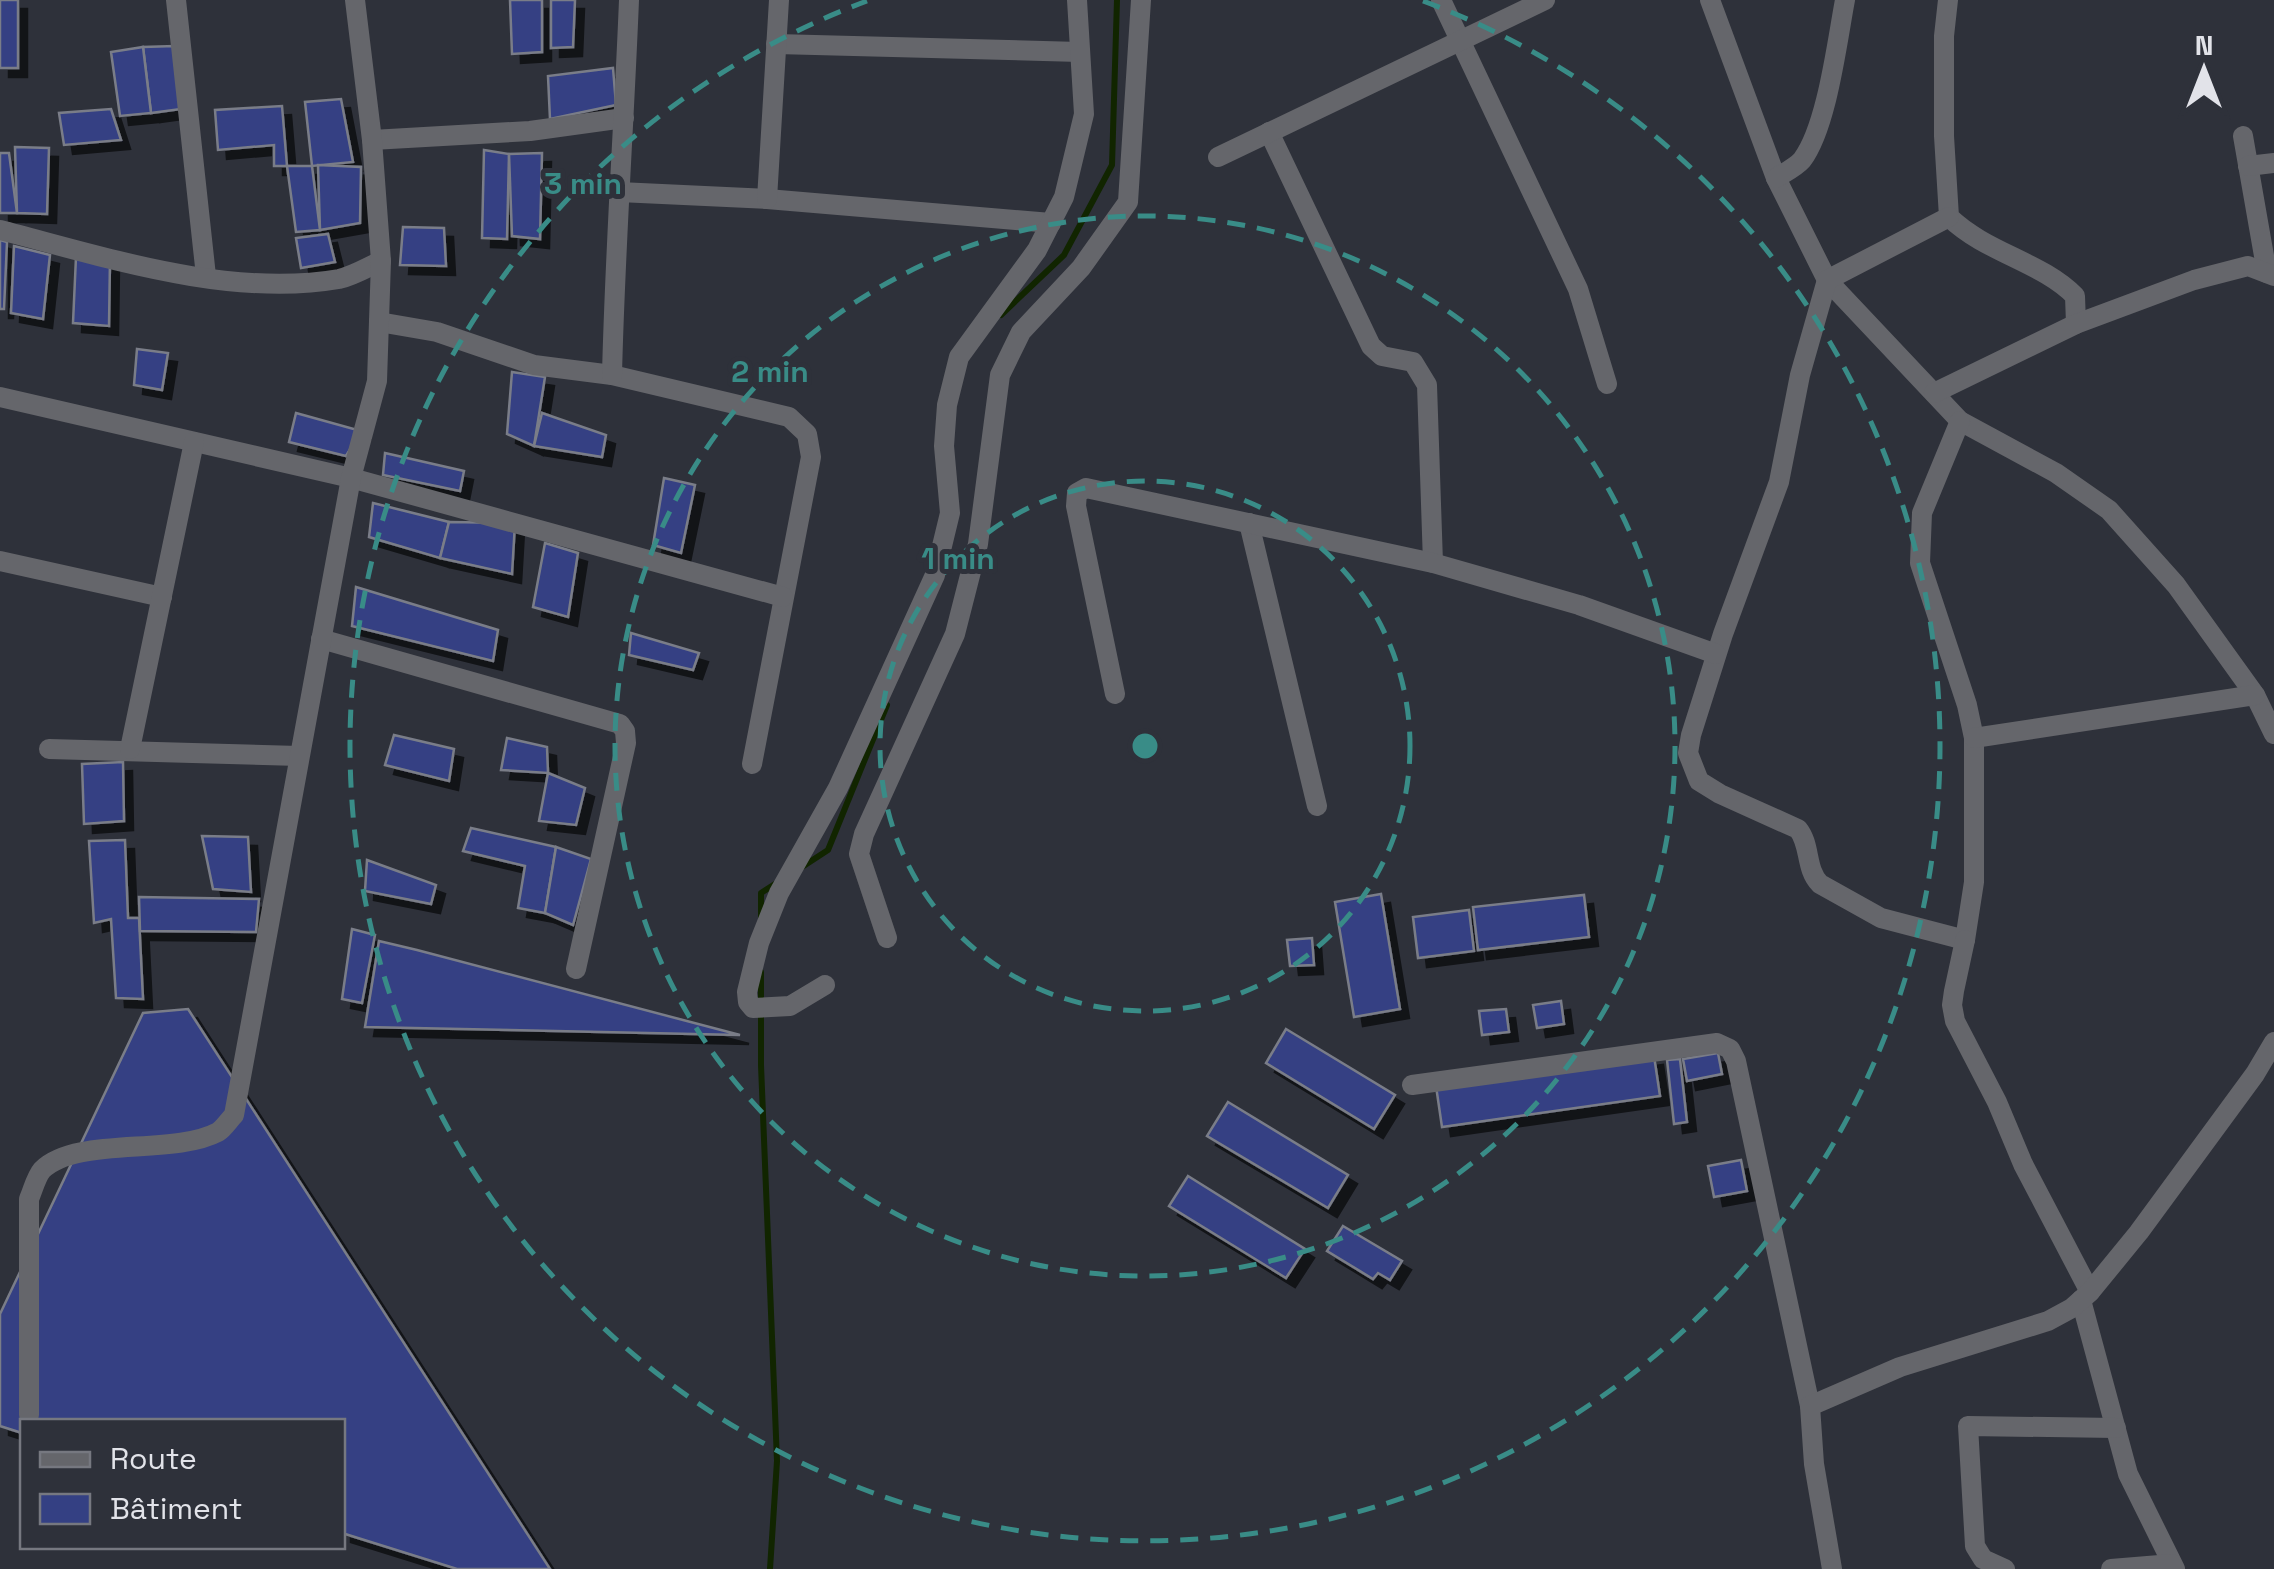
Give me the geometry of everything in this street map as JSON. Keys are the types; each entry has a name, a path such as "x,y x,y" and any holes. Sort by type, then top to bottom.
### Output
{"street":[{"path":"176,0 206,276"},
{"path":"29,1414 29,1199 40,1171 58,1160 85,1152 194,1139 219,1131 234,1115 351,478 377,381 381,261 372,140 355,0"},
{"path":"612,374 629,0"},
{"path":"767,200 779,0"},
{"path":"825,985 790,1006 753,1008 748,1002 759,942 780,893 838,788 935,575 950,513 946,405 959,357 1037,250 1064,197 1084,114 1077,0"},
{"path":"888,938 859,854 864,834 955,634 978,544 1000,375 1021,332 1081,268 1128,202 1141,0"},
{"path":"1441,0 1578,289 1607,384"},
{"path":"1218,157 1545,0"},
{"path":"1710,0 1776,178 1826,280 1960,421 2056,473 2109,510 2176,585 2255,695 2272,726"},
{"path":"1776,178 1801,162 1813,138 1845,0"},
{"path":"1948,0 1944,36 1948,217 1966,234 2062,282 2075,296 2076,324"},
{"path":"776,44 1080,52"},
{"path":"372,140 530,131 624,118"},
{"path":"1269,132 1371,346 1382,356 1413,362 1427,385 1433,563"},
{"path":"2243,136 2270,275"},
{"path":"2248,166 2274,163"},
{"path":"619,192 1051,223"},
{"path":"1948,217 1826,280 1800,375 1779,482 1716,654 1688,753 1699,780 1720,794 1798,829 1804,837 1813,877 1820,884 1880,918 1966,940"},
{"path":"0,230 143,268 251,282 342,278 381,261"},
{"path":"1934,392 2076,324 2234,267 2248,266 2270,275"},
{"path":"379,322 437,332 534,366 612,374 789,417 807,434 811,457 752,764"},
{"path":"0,398 351,478 783,598"},
{"path":"1960,421 1922,514 1920,562 1974,738 1974,882 1952,1005 1955,1021 1997,1102 2086,1296 2128,1474 2174,1566 2111,1569"},
{"path":"130,750 194,442"},
{"path":"1115,694 1076,506 1077,493 1086,488 1433,563 1644,626 1716,654"},
{"path":"1249,523 1317,806"},
{"path":"0,561 162,597"},
{"path":"321,639 620,724 626,743 576,968"},
{"path":"1974,738 2255,695"},
{"path":"49,750 299,756"},
{"path":"1412,1085 1718,1042 1730,1049 1736,1061 1810,1406 1814,1464 1832,1569"},
{"path":"1810,1406 1900,1367 2048,1322 2086,1296 2139,1232 2255,1074 2274,1042"},
{"path":"2005,1569 1983,1559 1974,1546 1968,1426 2116,1428"}],"building":[{"path":"0,0 18,0 18,68 0,68"},
{"path":"510,0 542,0 542,52 512,54"},
{"path":"551,0 575,0 573,47 551,48"},
{"path":"175,46 181,109 151,113 143,47"},
{"path":"143,47 151,113 120,116 111,52"},
{"path":"613,68 616,105 550,119 548,76"},
{"path":"341,99 353,162 312,166 305,102"},
{"path":"282,106 287,166 274,166 274,145 218,150 215,110"},
{"path":"111,109 121,140 64,145 59,113"},
{"path":"15,147 49,148 47,214 17,213"},
{"path":"484,150 509,154 507,239 482,238"},
{"path":"0,153 9,153 17,213 0,213"},
{"path":"542,153 540,239 512,236 509,154"},
{"path":"318,165 361,167 360,223 320,230"},
{"path":"287,166 312,166 320,230 296,232"},
{"path":"403,227 444,228 446,266 400,265"},
{"path":"328,234 335,262 301,268 296,238"},
{"path":"0,240 7,242 4,309 0,309"},
{"path":"14,246 50,255 43,319 11,313"},
{"path":"76,257 110,259 109,326 73,323"},
{"path":"137,349 168,353 162,390 134,385"},
{"path":"512,372 545,377 534,446 507,434"},
{"path":"296,413 361,431 346,456 289,442"},
{"path":"542,413 606,435 602,457 534,446"},
{"path":"385,453 464,471 460,491 383,475"},
{"path":"664,478 695,485 681,553 653,545"},
{"path":"373,503 449,522 440,558 369,537"},
{"path":"449,522 515,523 512,574 440,558"},
{"path":"545,543 578,553 568,617 533,607"},
{"path":"356,587 498,630 493,661 352,626"},
{"path":"631,633 699,653 693,670 629,655"},
{"path":"394,735 454,749 449,781 385,765"},
{"path":"507,738 547,747 548,773 501,770"},
{"path":"123,762 124,821 84,824 82,764"},
{"path":"548,773 585,788 576,825 539,821"},
{"path":"471,828 556,847 545,913 518,908 525,866 463,851"},
{"path":"202,836 248,837 251,892 213,889"},
{"path":"125,840 128,918 139,918 143,999 116,998 111,919 94,923 89,841"},
{"path":"556,847 591,859 573,925 545,913"},
{"path":"367,860 436,885 431,904 365,891"},
{"path":"1381,894 1400,1009 1354,1017 1335,902"},
{"path":"1584,895 1589,937 1478,950 1473,907"},
{"path":"139,897 259,899 256,932 140,931"},
{"path":"1469,910 1474,951 1418,958 1413,917"},
{"path":"352,929 375,935 362,1003 342,999"},
{"path":"1312,938 1314,965 1290,966 1287,940"},
{"path":"379,941 417,950 740,1035 365,1027"},
{"path":"1561,1001 1564,1024 1537,1028 1533,1005"},
{"path":"188,1009 550,1569 457,1569 345,1534 345,1419 20,1419 20,1432 0,1426 0,1314 143,1013"},
{"path":"1506,1009 1509,1032 1482,1035 1479,1011"},
{"path":"1286,1029 1395,1095 1374,1129 1266,1063"},
{"path":"1718,1053 1722,1074 1687,1081 1683,1059"},
{"path":"1654,1056 1660,1096 1442,1127 1436,1086"},
{"path":"1680,1059 1687,1122 1674,1124 1667,1060"},
{"path":"1228,1102 1348,1175 1328,1208 1207,1136"},
{"path":"1741,1160 1747,1191 1714,1197 1708,1166"},
{"path":"1188,1176 1305,1249 1286,1278 1169,1206"},
{"path":"1343,1226 1402,1261 1390,1280 1378,1273 1373,1279 1327,1251"}],"waterway":[{"path":"1001,315 1064,255 1112,165 1117,0"},
{"path":"802,867 828,850 887,705"},
{"path":"761,919 761,893 775,884"},
{"path":"761,972 761,1065 777,1461 770,1569"}]}
